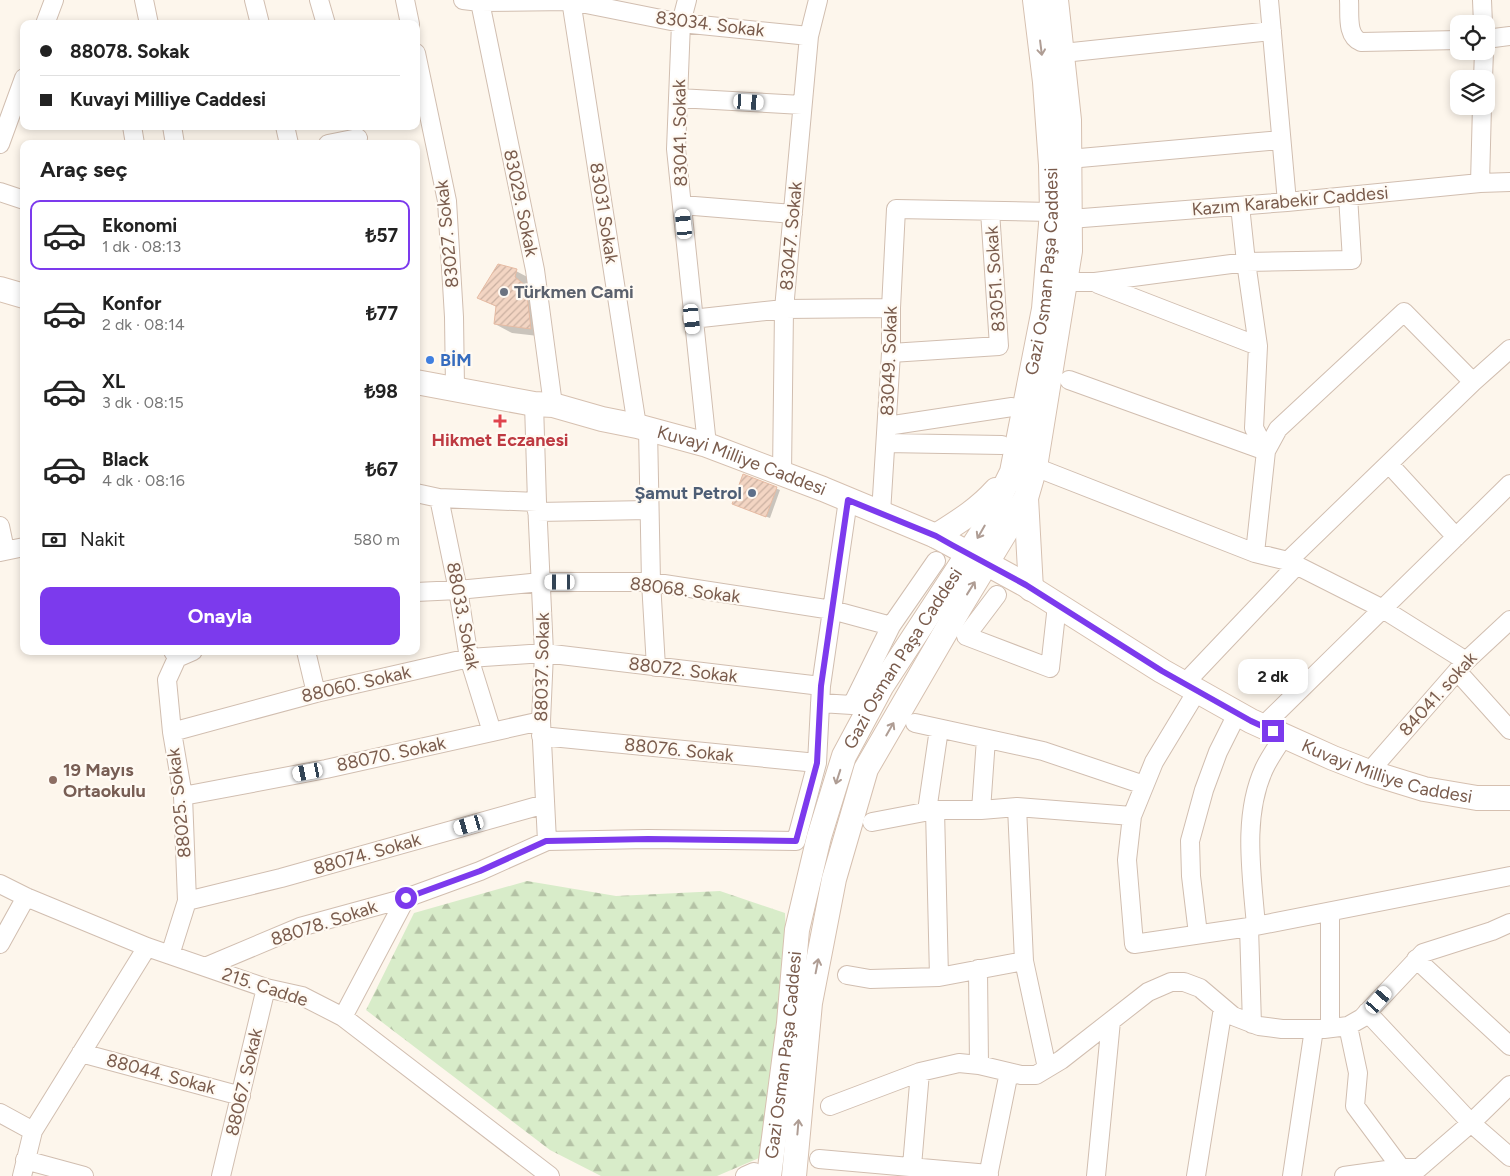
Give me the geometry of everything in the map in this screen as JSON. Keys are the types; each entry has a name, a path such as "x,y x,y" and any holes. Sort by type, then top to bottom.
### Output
{"main road":[{"name":"Gazi Osman Paşa Caddesi","path":"756,1175 789,1023 797,930 819,837 844,756 881,687 977,559 1026,498 1035,467 1070,250 1051,165 1045,82 1035,0"},
{"name":"Gazi Osman Paşa Caddesi","path":"794,1176 810,1003 834,879 866,769 960,607 977,559 983,531 1012,472 1061,216 1069,159 1069,120 1056,0"},
{"path":"0,289 20,295"},
{"name":"Kuvayi Milliye Caddesi","path":"420,383 544,405 642,427 706,445 936,536 1031,589 1190,687 1237,714 1273,731 1369,772 1424,790 1477,798 1510,798"},
{"path":"936,536 966,518 984,503 1012,472"},
{"path":"1026,498 1031,589"}],"street":[{"path":"46,20 54,0"},
{"path":"144,0 148,20"},
{"path":"254,0 259,20"},
{"path":"320,0 325,20"},
{"path":"405,0 409,20"},
{"name":"83034. Sokak","path":"471,1 571,0 681,23 809,36"},
{"name":"83031 Sokak","path":"571,0 642,427 649,510 656,667"},
{"name":"83041. Sokak","path":"687,0 681,23 676,149 706,445"},
{"name":"83047. Sokak","path":"782,474 784,309 809,36 818,0"},
{"path":"1269,0 1286,202"},
{"path":"1349,0 1351,34 1355,40 1361,42 1450,40"},
{"path":"1482,0 1483,15"},
{"name":"83029. Sokak","path":"471,1 535,270 544,405"},
{"path":"1063,53 1272,31"},
{"path":"1495,38 1510,36"},
{"name":"83027. Sokak","path":"420,72 447,201 454,317 455,388"},
{"path":"678,98 802,105"},
{"path":"0,144 20,101"},
{"path":"1480,183 1482,115"},
{"path":"343,140 358,136"},
{"path":"1069,159 1281,140"},
{"name":"Kazım Karabekir Caddesi","path":"896,209 990,211 1061,216 1240,206 1480,183 1510,182"},
{"path":"0,192 20,199"},
{"path":"1065,282 1095,282 1246,262 1352,260 1348,196"},
{"path":"682,205 793,214"},
{"path":"1240,206 1258,346 1254,428 1266,451"},
{"name":"83049. Sokak","path":"881,513 891,353 891,308 896,209"},
{"name":"83051. Sokak","path":"891,353 999,346 990,211"},
{"path":"1095,282 1258,346"},
{"path":"692,319 784,309 891,308"},
{"path":"1256,553 1266,451 1278,429 1404,312 1473,382"},
{"path":"1510,349 1473,382 1389,464 1292,563 1190,687 1144,785 1132,816 1126,860 1134,944 1330,912 1510,876"},
{"path":"1069,380 1266,451"},
{"name":"88037. Sokak","path":"544,405 537,507 544,653 541,728 546,841"},
{"path":"886,434 1012,407"},
{"path":"886,434 1002,445"},
{"path":"1389,464 1456,537"},
{"path":"1035,467 1256,553 1292,563 1384,609 1462,666 1510,730"},
{"path":"1252,1024 1250,848 1253,805 1273,731 1384,609 1456,537 1507,493"},
{"path":"420,494 438,498 537,507 649,510"},
{"name":"88033. Sokak","path":"438,498 458,590 469,658 492,732"},
{"path":"817,763 821,695 848,500"},
{"path":"0,526 3,551 20,548"},
{"path":"891,626 936,561"},
{"name":"88068. Sokak","path":"420,592 542,582 651,582 832,610 891,626"},
{"path":"997,594 966,636 1050,668 1057,605"},
{"name":"84041. sokak","path":"1369,772 1462,666 1510,620"},
{"name":"88072. Sokak","path":"544,653 656,667 821,695 852,705 891,626"},
{"name":"88060. Sokak","path":"172,732 316,693 469,658 544,653"},
{"name":"88025. Sokak","path":"170,955 187,901 182,796 172,732 168,680 175,655"},
{"path":"307,655 316,693"},
{"path":"1198,934 1191,876 1190,841 1218,752 1237,714"},
{"path":"915,724 1043,751 1144,785"},
{"name":"88070. Sokak","path":"182,796 326,769 492,732 541,728"},
{"name":"88076. Sokak","path":"541,728 817,763"},
{"path":"939,729 931,811 939,977"},
{"path":"981,810 986,739"},
{"name":"88078. Sokak","path":"205,967 300,927 406,898 480,871 546,841 648,839 796,841 817,763"},
{"name":"88074. Sokak","path":"187,901 281,878 545,804"},
{"path":"872,822 931,811 1017,807 1132,816"},
{"path":"1017,807 1024,961 1047,1068"},
{"name":"215. Cadde","path":"0,884 26,897 146,947 266,988 302,996 343,1017 550,1176"},
{"path":"0,944 26,897"},
{"path":"343,1017 406,898"},
{"path":"1292,1176 1322,1029 1330,912"},
{"path":"830,1106 920,1072 959,1063 979,1065 1021,1075 1036,1075 1061,1060 1148,992 1171,982 1184,982 1200,988 1232,1016 1252,1024 1282,1029 1322,1029 1348,1026 1362,1018 1423,953 1510,924"},
{"path":"84,1176 23,1168 33,1131 146,947"},
{"path":"1416,959 1510,1046"},
{"path":"846,976 870,979 939,977 978,968 1024,961"},
{"path":"978,968 979,1065"},
{"name":"88067. Sokak","path":"221,1176 266,988"},
{"path":"1196,1176 1223,1008"},
{"path":"1367,1012 1472,1123 1510,1157"},
{"path":"1096,1176 1112,1021"},
{"path":"1348,1026 1358,1073 1355,1106 1399,1172"},
{"name":"88044. Sokak","path":"81,1053 241,1096"},
{"path":"912,1166 920,1072"},
{"path":"819,1159 871,1170 912,1166 988,1175 1008,1072"},
{"path":"1344,1176 1422,1172 1510,1084"},
{"path":"0,1113 33,1131"}],"green space":[{"path":"527,881 616,896 720,891 785,913 787,977 770,1103 759,1158 717,1176 601,1176 550,1150 366,1010 414,913"}],"building":[{"name":"Türkmen Cami","path":"498,264 517,269 515,277 526,286 531,329 494,324 496,306 477,298"},
{"path":"743,474 777,487 766,517 732,504"}],"place":[{"name":"Türkmen Cami","path":"504,292"},
{"name":"BİM","path":"430,360"},
{"name":"Hikmet Eczanesi","path":"500,421"},
{"name":"Şamut Petrol","path":"752,493"},
{"name":"19 Mayıs Ortaokulu","path":"53,780"}],"route":[{"path":"406,898 480,871 546,841 648,839 796,841 817,763 821,686 848,500 936,536 1026,585 1162,671 1251,721 1273,731"}]}
